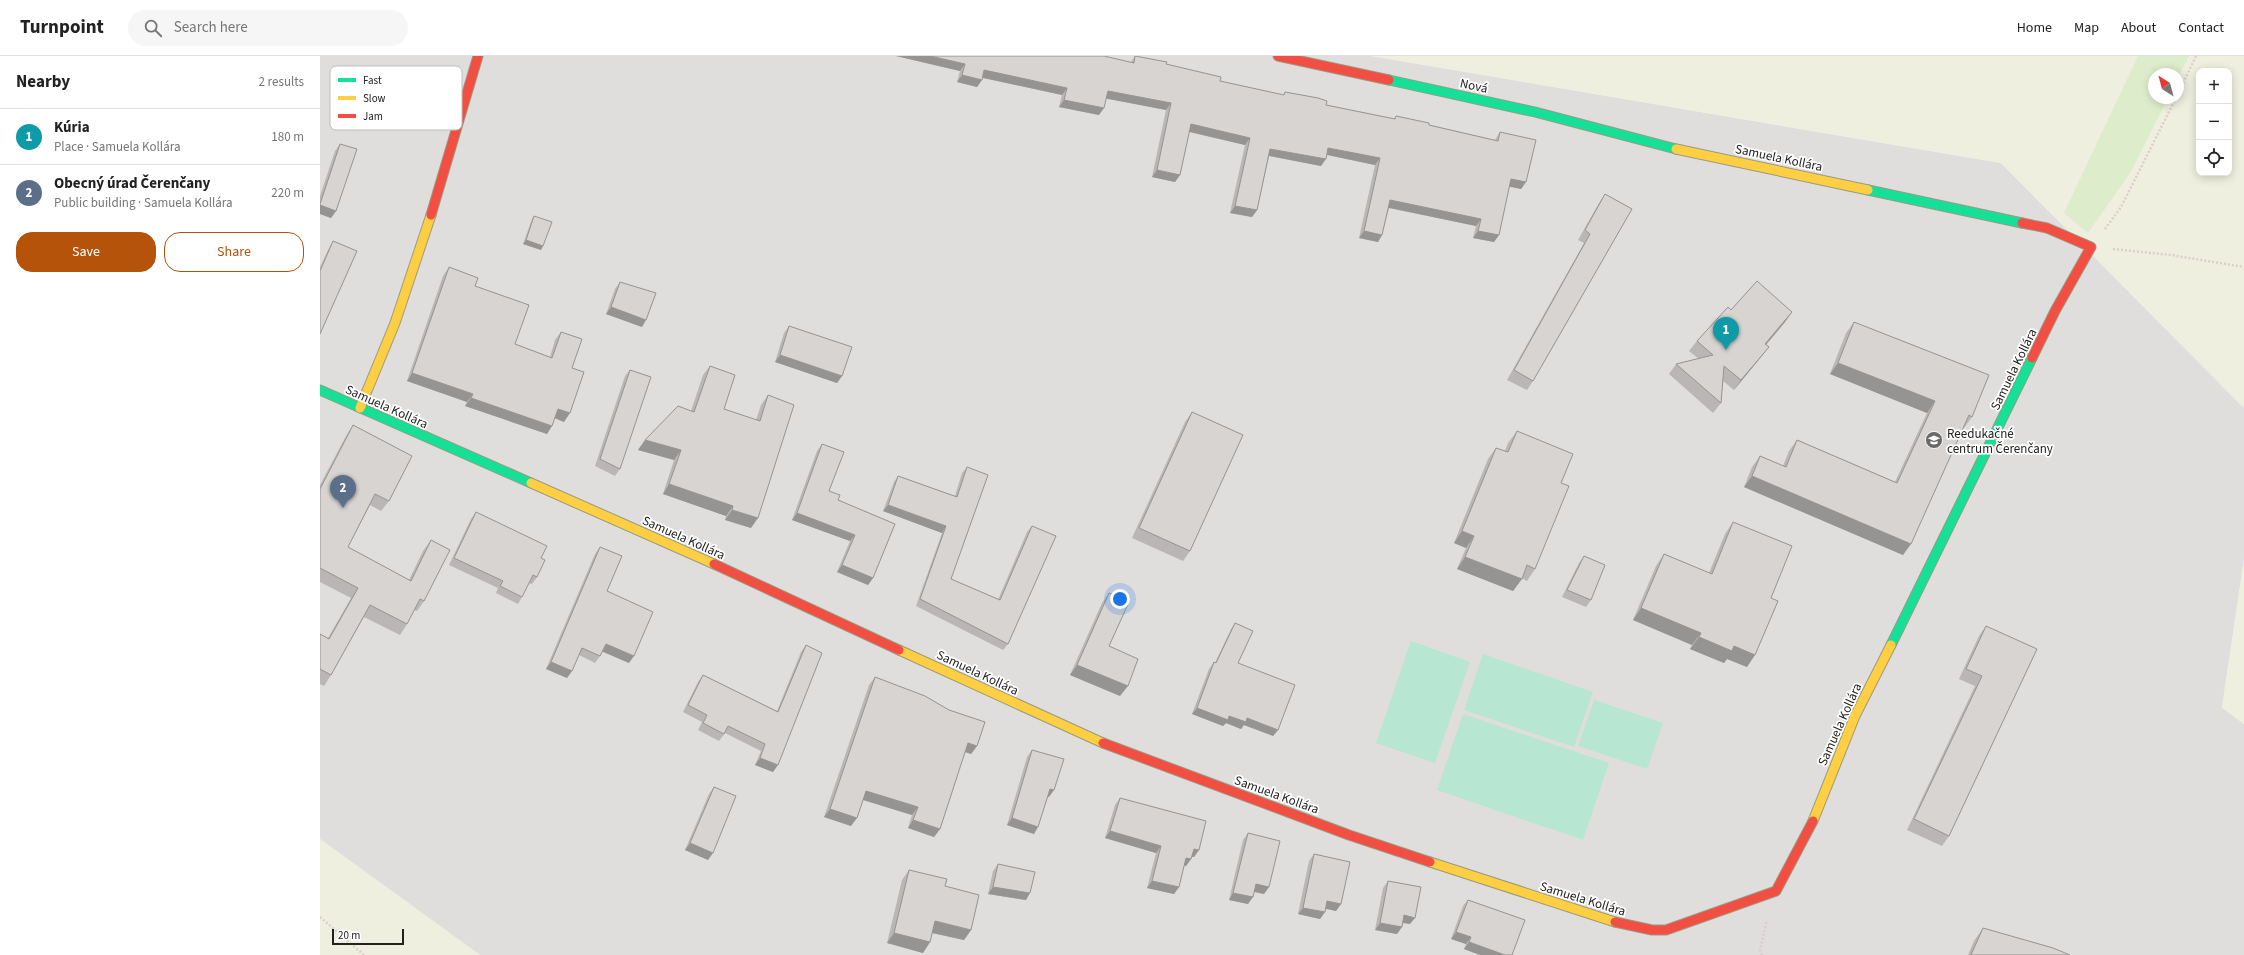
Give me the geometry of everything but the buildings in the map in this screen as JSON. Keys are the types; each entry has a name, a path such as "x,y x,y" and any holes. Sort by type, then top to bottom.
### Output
{"street":[{"path":"462,108 478,56"},
{"name":"Nová","path":"1278,56 1535,112 1663,146"},
{"path":"360,408 382,361 404,296 455,130"},
{"name":"Samuela Kollára","path":"320,390 675,546 1015,704 1123,752 1349,835 1610,922 1652,930 1666,930 1776,891 1810,828 1855,716 1930,570 2055,311 2091,247 2047,228 1663,146"}],"path":[{"path":"2184,81 2196,56"},
{"path":"2091,247 2121,207 2173,104"},
{"path":"2091,247 2170,255 2244,267"},
{"path":"1762,955 1760,950 1768,915 1776,891"},
{"path":"320,917 364,955"}],"shaded area":[{"path":"320,56 1371,56 2001,163 2244,408 2244,559 2222,707 2244,724 2244,955 480,955 320,839"}],"green space":[{"path":"1371,56 2244,56 2244,408 2001,163"},
{"path":"2138,56 2189,56 2183,68 2148,68 2148,104 2165,104 2132,170 2088,233 2064,213"},
{"path":"2244,559 2244,724 2222,708"},
{"path":"1411,641 1470,662 1435,763 1376,743"},
{"path":"1483,654 1593,692 1574,747 1464,710"},
{"path":"1594,700 1663,723 1647,769 1578,746"},
{"path":"1463,714 1609,763 1583,840 1437,790"},
{"path":"320,839 480,955 320,955"}],"traffic: fast":[{"path":"1389,80 1535,112 1676,149"},
{"path":"1868,190 2022,223"},
{"path":"1891,645 2032,358"},
{"path":"320,390 531,483"}],"traffic: slow":[{"path":"1676,149 1868,190"},
{"path":"360,408 395,323 431,215"},
{"path":"531,483 714,564"},
{"path":"1813,821 1855,716 1891,645"},
{"path":"899,650 1103,743"},
{"path":"1430,862 1615,922"}],"traffic: jam":[{"path":"462,110 478,56"},
{"path":"1278,56 1389,80"},
{"path":"431,215 456,130"},
{"path":"2022,223 2047,228 2091,247 2055,311 2032,358"},
{"path":"714,564 899,650"},
{"path":"1103,743 1349,835 1430,862"},
{"path":"1615,922 1652,930 1666,930 1776,891 1813,821"}],"place":[{"name":"Kúria","path":"1726,350"},
{"name":"Reedukačné centrum Čerenčany","path":"1934,440"},
{"name":"Obecný úrad Čerenčany","path":"343,508"}]}
